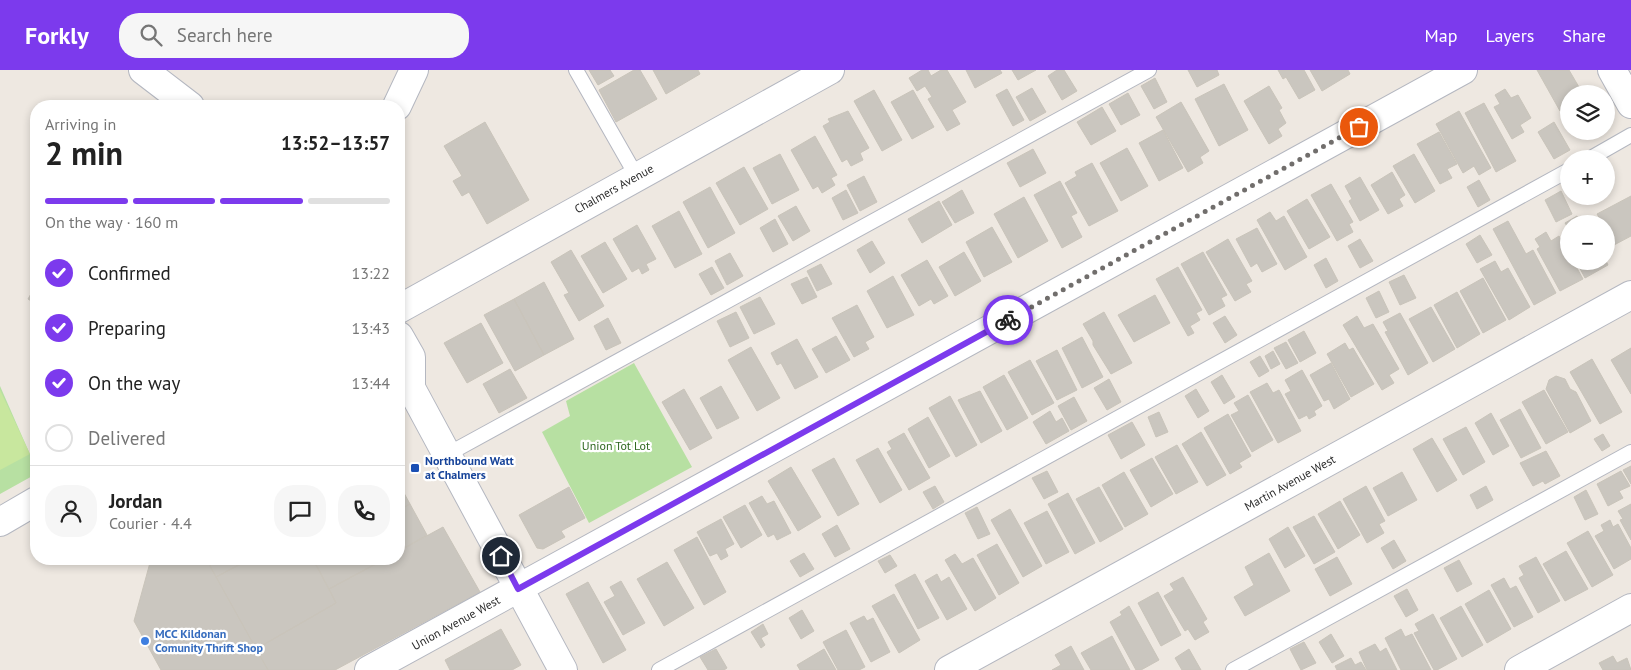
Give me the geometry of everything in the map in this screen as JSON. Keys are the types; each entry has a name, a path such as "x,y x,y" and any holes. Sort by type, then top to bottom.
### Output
{"street":[{"path":"143,70 182,100"},
{"path":"399,100 414,70"},
{"name":"Chalmers Avenue","path":"405,306 830,70"},
{"name":"Union Avenue West","path":"369,670 1463,70"},
{"path":"1612,70 1631,104"},
{"name":"Martin Avenue West","path":"949,670 1631,295"},
{"path":"405,346 412,357 405,383 448,454 518,589 563,670"},
{"path":"0,522 30,505"},
{"path":"1519,670 1631,608"}],"lane":[{"path":"576,70 637,177"},
{"path":"448,454 1149,70"},
{"path":"1605,150 1631,136"},
{"path":"659,670 1560,175"},
{"path":"1233,670 1631,452"}],"green space":[{"name":"Union Tot Lot","path":"634,363 692,467 589,523 542,432 570,416 566,401"},
{"path":"0,386 30,454 30,477 0,494"},
{"path":"0,390 30,454 0,470"}],"building":[{"path":"589,70 610,70 614,76 598,85"},
{"path":"634,70 640,70 657,99 616,122 599,90"},
{"path":"653,70 698,70 700,74 666,94"},
{"path":"922,70 928,70 931,76 941,70 947,70 966,102 952,110 960,124 947,131 928,99 932,97 925,86 917,91 909,78"},
{"path":"966,70 1000,70 1002,73 975,88"},
{"path":"1012,70 1036,70 1018,80"},
{"path":"1057,70 1064,70 1077,91 1062,100 1048,76"},
{"path":"1188,70 1217,70 1219,75 1197,87"},
{"path":"1278,70 1304,70 1315,90 1299,99 1286,77 1283,79"},
{"path":"1310,70 1348,70 1350,74 1322,91"},
{"path":"1537,70 1569,70 1578,85 1560,85 1560,111"},
{"path":"1155,78 1167,102 1154,109 1141,86"},
{"path":"1224,84 1248,130 1219,146 1195,99"},
{"path":"1269,86 1282,108 1279,110 1286,123 1278,129 1282,136 1269,144 1244,101"},
{"path":"1032,88 1046,112 1030,121 1016,97"},
{"path":"1007,89 1024,120 1013,126 996,95"},
{"path":"1505,89 1511,98 1518,95 1531,118 1520,125 1524,132 1512,139 1494,107 1500,104 1495,95"},
{"path":"874,90 902,140 882,151 854,101"},
{"path":"913,90 934,127 912,139 891,102"},
{"path":"1128,93 1140,115 1121,125 1109,104"},
{"path":"1181,102 1209,151 1200,157 1203,163 1188,172 1156,117"},
{"path":"1484,103 1516,161 1496,172 1465,113"},
{"path":"1102,107 1116,131 1091,145 1077,122"},
{"path":"848,111 869,148 860,153 863,160 851,166 847,159 842,162 823,126 830,122 828,119"},
{"path":"1459,111 1491,168 1479,175 1474,166 1463,173 1436,124"},
{"path":"485,122 529,200 487,224 469,192 462,196 453,181 462,176 444,146"},
{"path":"1554,122 1560,132 1560,140 1564,140 1570,150 1560,150 1560,156 1554,159 1538,132"},
{"path":"1163,130 1183,168 1159,181 1139,143"},
{"path":"1439,132 1457,164 1447,169 1452,178 1440,184 1417,144"},
{"path":"815,136 837,175 831,178 835,185 822,193 818,186 813,189 791,150"},
{"path":"1127,148 1148,186 1121,201 1100,163"},
{"path":"1033,149 1046,173 1020,187 1007,163"},
{"path":"780,154 799,190 772,204 753,168"},
{"path":"1414,154 1435,191 1415,203 1393,166"},
{"path":"1092,163 1118,211 1089,226 1065,183 1077,176 1075,172"},
{"path":"744,167 768,209 740,225 716,183"},
{"path":"1392,172 1405,195 1399,199 1403,206 1388,214 1371,185"},
{"path":"864,176 877,202 860,211 847,185"},
{"path":"1360,177 1379,210 1360,221 1349,201 1352,199 1345,186"},
{"path":"1479,180 1490,200 1478,207 1467,187"},
{"path":"1060,181 1077,213 1071,216 1082,237 1062,248 1034,195"},
{"path":"1331,184 1353,222 1349,224 1353,232 1337,241 1311,195"},
{"path":"710,187 735,233 708,248 683,202"},
{"path":"846,190 858,213 843,220 832,198"},
{"path":"962,190 974,213 955,223 942,202"},
{"path":"1560,192 1560,205 1568,205 1572,214 1560,215 1560,220 1556,222 1545,200"},
{"path":"1631,196 1631,236 1615,244 1615,215 1597,214"},
{"path":"1024,197 1048,241 1018,258 994,214"},
{"path":"1307,199 1330,237 1309,249 1287,211"},
{"path":"939,201 952,225 922,243 908,219"},
{"path":"796,206 810,231 793,241 778,216"},
{"path":"679,211 702,254 675,268 652,226"},
{"path":"1270,212 1276,221 1284,216 1307,257 1285,270 1257,220"},
{"path":"775,219 788,244 773,252 760,228"},
{"path":"1508,221 1526,254 1533,250 1556,293 1534,305 1493,229"},
{"path":"637,225 656,259 646,264 649,270 642,274 639,268 632,272 613,239"},
{"path":"992,227 1012,262 984,277 966,242"},
{"path":"1257,228 1277,264 1262,272 1257,263 1251,267 1236,239"},
{"path":"1546,232 1551,241 1559,236 1560,270 1578,270 1583,279 1560,291 1537,249 1540,247 1535,239"},
{"path":"1480,235 1492,255 1477,263 1466,244"},
{"path":"1228,239 1252,281 1246,284 1251,292 1235,301 1206,252"},
{"path":"1360,239 1373,261 1360,268 1348,246"},
{"path":"872,241 885,263 870,273 857,250"},
{"path":"605,242 627,279 603,293 581,256"},
{"path":"571,250 604,306 579,321 564,295 569,293 551,262"},
{"path":"964,252 981,281 955,296 939,267"},
{"path":"1203,252 1227,295 1221,298 1225,306 1209,315 1181,264"},
{"path":"730,253 743,276 727,285 715,261"},
{"path":"1326,258 1338,281 1326,288 1314,265"},
{"path":"927,260 948,296 934,304 931,299 919,306 901,275"},
{"path":"1495,261 1501,272 1508,268 1530,307 1509,320 1480,269"},
{"path":"821,264 832,284 817,291 807,271"},
{"path":"712,267 724,288 711,295 699,274"},
{"path":"1178,267 1202,310 1196,313 1200,320 1190,326 1194,333 1188,336 1156,279"},
{"path":"1581,270 1599,270 1585,278"},
{"path":"1404,275 1416,298 1400,305 1389,282"},
{"path":"893,276 914,315 887,328 867,291"},
{"path":"807,277 817,297 802,304 791,284"},
{"path":"1483,278 1506,320 1483,333 1460,291"},
{"path":"544,282 574,339 544,355 514,299"},
{"path":"1379,291 1389,312 1376,318 1366,298"},
{"path":"1457,292 1480,334 1457,348 1434,305"},
{"path":"1155,295 1170,323 1134,342 1118,315"},
{"path":"760,297 775,324 754,334 740,307"},
{"path":"514,299 544,355 515,371 484,315"},
{"path":"857,305 874,337 865,342 869,349 854,357 832,318"},
{"path":"1431,307 1455,349 1433,362 1409,319"},
{"path":"736,312 749,338 730,347 717,321"},
{"path":"1104,312 1132,363 1111,374 1093,345 1093,341 1083,324"},
{"path":"1400,313 1428,363 1408,375 1385,332 1388,331 1383,322"},
{"path":"1225,316 1237,335 1225,343 1213,323"},
{"path":"1357,316 1364,328 1373,324 1399,369 1389,375 1394,383 1382,390 1343,325"},
{"path":"608,318 621,343 606,350 594,326"},
{"path":"481,323 503,363 467,383 444,343"},
{"path":"1304,331 1316,353 1300,362 1288,340"},
{"path":"836,336 850,360 826,373 812,349"},
{"path":"1082,337 1103,377 1082,388 1062,348"},
{"path":"797,339 818,377 795,389 781,363 777,365 771,353"},
{"path":"1286,342 1298,363 1286,369 1274,348"},
{"path":"1345,343 1349,350 1353,348 1374,384 1351,397 1327,354"},
{"path":"751,347 780,398 757,411 728,360"},
{"path":"1631,348 1631,394 1611,360"},
{"path":"1057,350 1077,390 1057,400 1036,361"},
{"path":"1273,351 1280,364 1271,369 1265,356"},
{"path":"1260,356 1269,371 1259,377 1250,362"},
{"path":"1592,359 1622,412 1600,424 1570,372"},
{"path":"1030,360 1054,403 1032,415 1008,372"},
{"path":"1331,363 1350,399 1334,409 1329,399 1324,401 1310,375"},
{"path":"510,369 527,398 499,413 483,384"},
{"path":"1302,370 1322,406 1314,411 1316,415 1309,419 1307,415 1299,419 1285,394 1291,391 1285,380"},
{"path":"1004,375 1028,418 1007,430 983,387"},
{"path":"1222,375 1235,397 1224,404 1211,382"},
{"path":"1556,376 1565,379 1570,389 1576,392 1591,421 1570,433 1546,389 1549,380"},
{"path":"1109,379 1121,402 1107,410 1094,388"},
{"path":"1267,383 1273,393 1279,390 1301,431 1278,443 1250,392"},
{"path":"721,386 739,418 717,429 700,398"},
{"path":"684,389 712,438 690,450 662,402"},
{"path":"1196,389 1209,411 1198,418 1185,396"},
{"path":"1544,390 1568,432 1546,444 1522,402"},
{"path":"980,391 1002,431 981,443 958,400"},
{"path":"1248,395 1273,440 1252,452 1231,415 1239,411 1234,403"},
{"path":"950,396 977,445 956,457 929,408"},
{"path":"1074,397 1087,421 1071,430 1058,406"},
{"path":"1520,409 1541,448 1521,458 1500,420"},
{"path":"1050,411 1056,422 1062,418 1069,431 1046,444 1033,422"},
{"path":"1159,412 1168,432 1156,437 1148,417"},
{"path":"1491,413 1509,446 1493,455 1475,423"},
{"path":"1228,414 1251,456 1239,463 1242,467 1230,474 1204,428"},
{"path":"928,417 950,456 929,468 908,429"},
{"path":"1132,422 1145,445 1121,459 1108,435"},
{"path":"1466,427 1485,462 1463,475 1443,439"},
{"path":"1201,432 1226,475 1207,486 1182,444"},
{"path":"904,433 930,478 909,490 887,452 892,449 888,442"},
{"path":"1603,434 1610,446 1602,451 1594,439"},
{"path":"1432,438 1457,480 1437,492 1413,449"},
{"path":"1177,445 1198,482 1176,494 1155,457"},
{"path":"878,448 902,490 880,503 856,460"},
{"path":"1546,451 1560,476 1545,484 1543,481 1533,486 1520,463"},
{"path":"834,458 859,504 838,516 812,470"},
{"path":"1152,458 1173,494 1151,507 1130,470"},
{"path":"1631,466 1631,484 1623,470"},
{"path":"791,467 821,517 798,531 768,481"},
{"path":"1047,471 1058,492 1044,499 1032,478"},
{"path":"1621,471 1630,486 1619,491 1623,498 1608,506 1597,484"},
{"path":"1124,472 1148,514 1125,527 1102,485"},
{"path":"1402,472 1417,500 1388,516 1373,488"},
{"path":"935,486 944,502 933,509 923,492"},
{"path":"1366,486 1385,521 1379,524 1384,533 1367,543 1343,499"},
{"path":"1486,486 1493,500 1477,509 1470,495"},
{"path":"569,487 585,518 561,531 565,537 543,549 537,548 519,515"},
{"path":"1099,487 1123,529 1100,542 1076,499"},
{"path":"1586,490 1598,514 1585,520 1574,497"},
{"path":"1068,493 1095,543 1075,554 1048,504"},
{"path":"405,495 410,504 405,507"},
{"path":"762,496 767,504 774,501 791,533 777,540 774,534 768,537 749,503"},
{"path":"1340,501 1360,535 1338,549 1318,514"},
{"path":"410,504 427,535 405,548 405,507"},
{"path":"1631,504 1631,540 1620,520 1623,519 1618,511"},
{"path":"745,505 762,535 741,548 723,517"},
{"path":"977,507 990,534 978,539 965,513"},
{"path":"1010,509 1042,566 1023,577 991,520"},
{"path":"1047,511 1069,552 1046,564 1024,523"},
{"path":"1314,516 1335,552 1314,564 1293,527"},
{"path":"721,519 734,544 725,549 728,556 721,560 717,553 710,556 697,532"},
{"path":"1610,520 1613,527 1618,524 1631,548 1631,559 1614,569 1595,536 1604,531 1601,525"},
{"path":"837,525 850,549 835,557 822,534"},
{"path":"443,527 480,592 335,670 268,670 256,649 336,603 329,589 374,565 405,565 405,548"},
{"path":"1288,527 1305,556 1285,568 1269,539"},
{"path":"1588,531 1613,575 1592,587 1567,543"},
{"path":"697,537 726,592 704,605 674,550"},
{"path":"1394,540 1406,561 1393,569 1381,548"},
{"path":"997,544 1019,583 999,595 977,555"},
{"path":"1566,551 1588,589 1565,601 1543,564"},
{"path":"804,553 814,569 800,577 790,561"},
{"path":"1269,553 1290,591 1245,616 1234,597 1254,585 1245,567"},
{"path":"955,554 962,564 973,558 996,598 975,611 945,560"},
{"path":"890,555 897,566 885,573 878,561"},
{"path":"1337,557 1352,584 1330,596 1315,569"},
{"path":"1536,557 1560,601 1538,613 1519,578 1524,575 1519,566"},
{"path":"1459,560 1472,584 1457,592 1444,568"},
{"path":"667,562 694,608 664,626 637,579"},
{"path":"149,565 211,565 268,670 161,670 134,621"},
{"path":"211,565 239,565 216,577"},
{"path":"239,565 316,565 336,603 256,649 216,577"},
{"path":"316,565 374,565 329,589"},
{"path":"915,574 939,618 918,629 895,585"},
{"path":"937,574 941,582 949,577 967,609 947,620 925,581"},
{"path":"1183,577 1207,619 1203,622 1209,632 1195,640 1188,629 1185,631 1164,596 1174,590 1170,584"},
{"path":"1504,578 1510,589 1516,586 1533,617 1514,627 1491,585"},
{"path":"621,581 645,623 623,635 604,602 615,596 610,587"},
{"path":"588,582 626,650 603,663 566,594"},
{"path":"1407,589 1418,610 1406,617 1394,596"},
{"path":"1489,590 1511,629 1487,643 1465,604"},
{"path":"1158,592 1181,635 1161,646 1138,603"},
{"path":"894,594 920,640 899,653 872,606"},
{"path":"1129,606 1159,660 1141,670 1136,670 1110,622 1122,615 1120,612"},
{"path":"1461,606 1483,645 1462,657 1440,618"},
{"path":"802,610 814,631 801,639 789,618"},
{"path":"1433,614 1457,659 1437,670 1434,670 1414,633 1419,631 1415,624"},
{"path":"864,616 867,621 873,618 890,652 871,662 850,623"},
{"path":"763,624 768,634 761,638 765,645 761,648 751,632"},
{"path":"501,629 521,665 512,670 450,670 445,660"},
{"path":"1401,629 1405,637 1412,634 1431,670 1401,670 1385,638"},
{"path":"846,630 865,667 859,670 838,670 823,642"},
{"path":"1331,634 1344,656 1332,663 1319,642"},
{"path":"1112,636 1130,670 1091,670 1081,653"},
{"path":"1304,642 1316,663 1301,670 1290,649"},
{"path":"1375,644 1380,652 1386,648 1397,670 1367,670 1359,652"},
{"path":"1071,646 1084,670 1052,670 1061,665 1055,655"},
{"path":"716,649 727,668 724,670 708,670 700,657"},
{"path":"824,649 836,670 800,670 797,665"},
{"path":"1189,649 1201,670 1182,670 1175,658"},
{"path":"1613,656 1617,663 1627,658 1631,670 1603,670 1599,663"},
{"path":"1351,658 1355,665 1361,662 1366,670 1337,670 1335,666"}],"way so far":[{"path":"1008,320 1359,127"}],"place":[{"name":"Northbound Watt at Chalmers","path":"415,468"},
{"name":"MCC Kildonan Comunity Thrift Shop","path":"145,641"}],"route":[{"path":"501,556 518,589 1008,320"}]}
